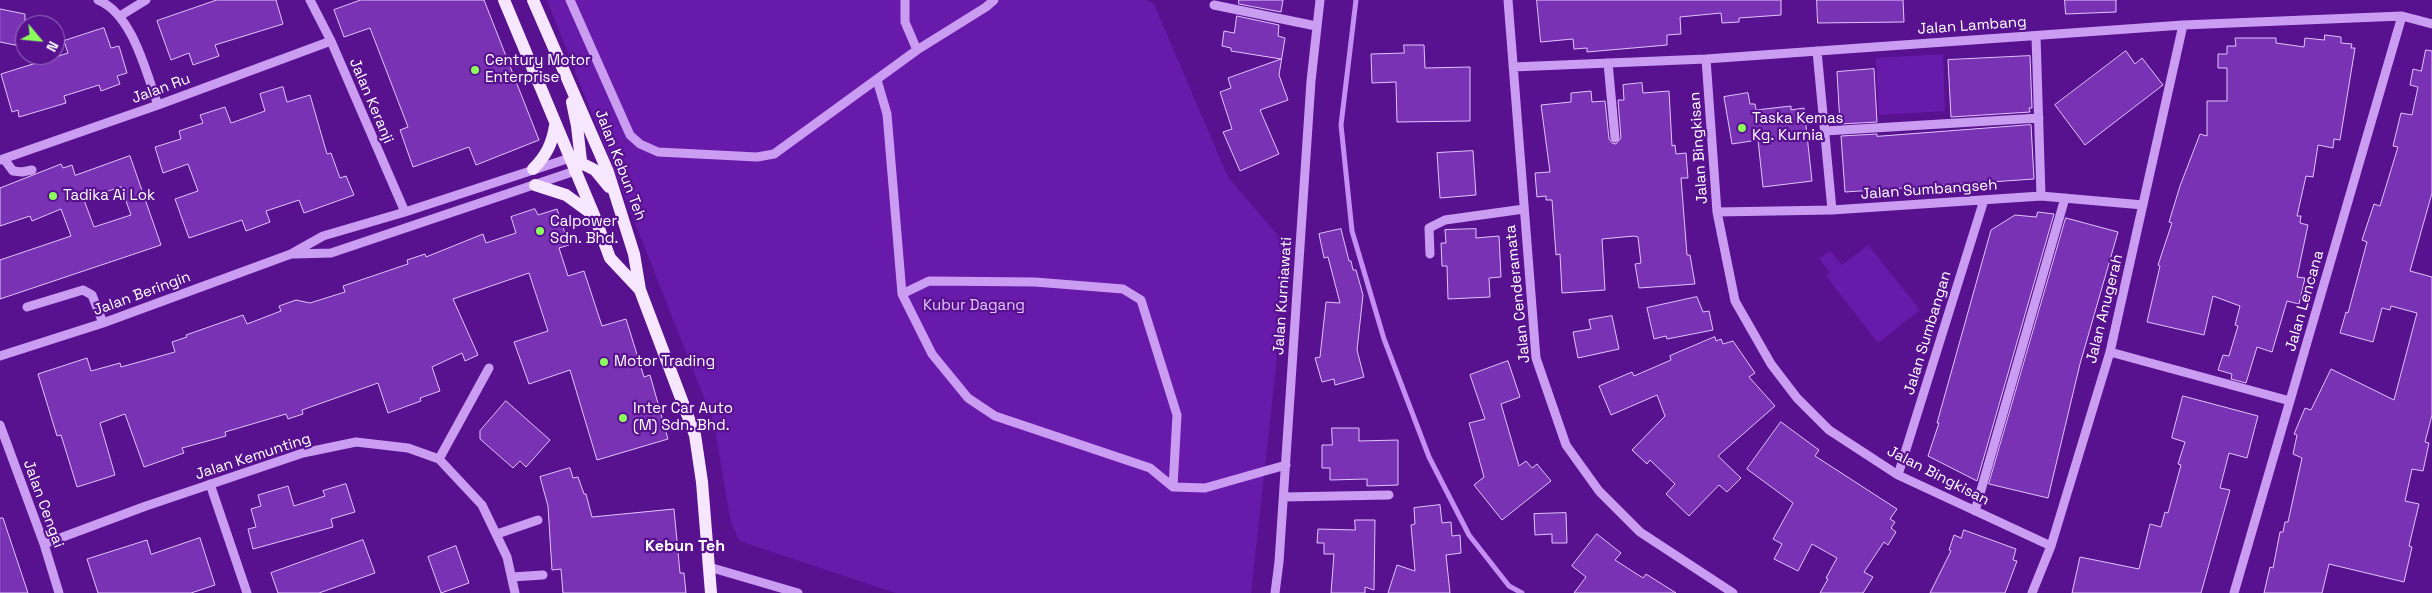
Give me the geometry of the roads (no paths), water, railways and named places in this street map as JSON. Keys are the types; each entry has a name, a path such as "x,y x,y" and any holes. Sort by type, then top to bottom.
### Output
{"main road":[{"name":"Jalan Kebun Teh","path":"504,0 555,126 575,163 610,258 640,290"},
{"name":"Jalan Kebun Teh","path":"533,0 569,87 582,111 614,193 634,254 640,290 695,435 711,593"},
{"path":"569,87 577,126 575,163 595,170 614,193"},
{"path":"533,169 544,158 550,146 555,126"},
{"path":"535,185 566,194 594,215"}],"street":[{"path":"98,0 111,7 120,16 128,29 158,105"},
{"path":"120,16 146,0"},
{"name":"Jalan Keranji","path":"310,0 331,41 405,212"},
{"path":"570,0 630,135 640,144 658,152 757,157 774,154 917,50 986,7 994,0"},
{"path":"905,0 905,22 917,50"},
{"name":"Jalan Kurniawati","path":"1275,593 1284,497 1316,26 1320,0"},
{"name":"Jalan Cenderamata","path":"1508,0 1536,358 1566,445 1599,491 1640,532 1733,593"},
{"path":"1214,5 1316,26"},
{"name":"Jalan Lambang","path":"1513,68 1706,59 2184,25 2402,16 2432,24"},
{"name":"Jalan Lencana","path":"2234,593 2402,16"},
{"name":"Jalan Anugerah","path":"2032,593 2051,546 2110,352 2184,25"},
{"path":"2036,36 2042,196"},
{"name":"Jalan Ru","path":"2,160 331,41"},
{"path":"1818,51 1832,210"},
{"name":"Jalan Bingkisan","path":"1706,59 1717,212 1735,301 1771,364 1797,398 1829,430 1898,475 2051,546"},
{"path":"1608,63 1615,138"},
{"path":"878,80 887,114 902,294 932,354 968,398 995,416 1150,468 1173,487 1205,488 1286,464"},
{"path":"1825,131 2039,118"},
{"path":"2,160 13,171 32,170"},
{"name":"Jalan Beringin","path":"292,254 331,253 535,185 575,163"},
{"name":"Jalan Beringin","path":"0,356 103,323 292,254 323,236 405,212 533,169 575,163"},
{"name":"Jalan Sumbangseh","path":"1717,212 1832,210 2042,196 2143,205"},
{"path":"1975,512 2065,198"},
{"name":"Jalan Sumbangan","path":"1898,475 1984,200"},
{"path":"1430,254 1429,228 1445,220 1524,209"},
{"path":"902,294 929,281 1035,282 1123,289 1141,300 1177,415 1173,487"},
{"path":"27,308 83,290 92,294 103,323"},
{"path":"2110,352 2290,401"},
{"path":"439,459 489,368"},
{"name":"Jalan Cengai","path":"0,425 3,446 44,544 57,592"},
{"name":"Jalan Kemunting","path":"44,544 210,484 303,453 356,442 408,448 439,459 482,505 507,557 515,593"},
{"path":"210,484 247,593"},
{"path":"1284,497 1389,495"},
{"path":"497,534 538,520"},
{"path":"709,567 798,593"},
{"path":"512,577 543,575"}],"waterway":[{"path":"1356,0 1341,125 1352,231 1384,339 1429,457 1469,535 1509,586 1522,593"}],"place":[{"name":"Century Motor Enterprise","path":"475,70"},
{"name":"Taska Kemas Kg. Kurnia","path":"1742,128"},
{"name":"Tadika Ai Lok","path":"53,196"},
{"name":"Calpower Sdn. Bhd.","path":"540,231"},
{"name":"Motor Trading","path":"604,362"},
{"name":"Inter Car Auto (M) Sdn. Bhd.","path":"623,418"}],"district":[{"name":"Kebun Teh","path":"685,547"}],"park label":[{"name":"Kubur Dagang","path":"974,306"}]}
